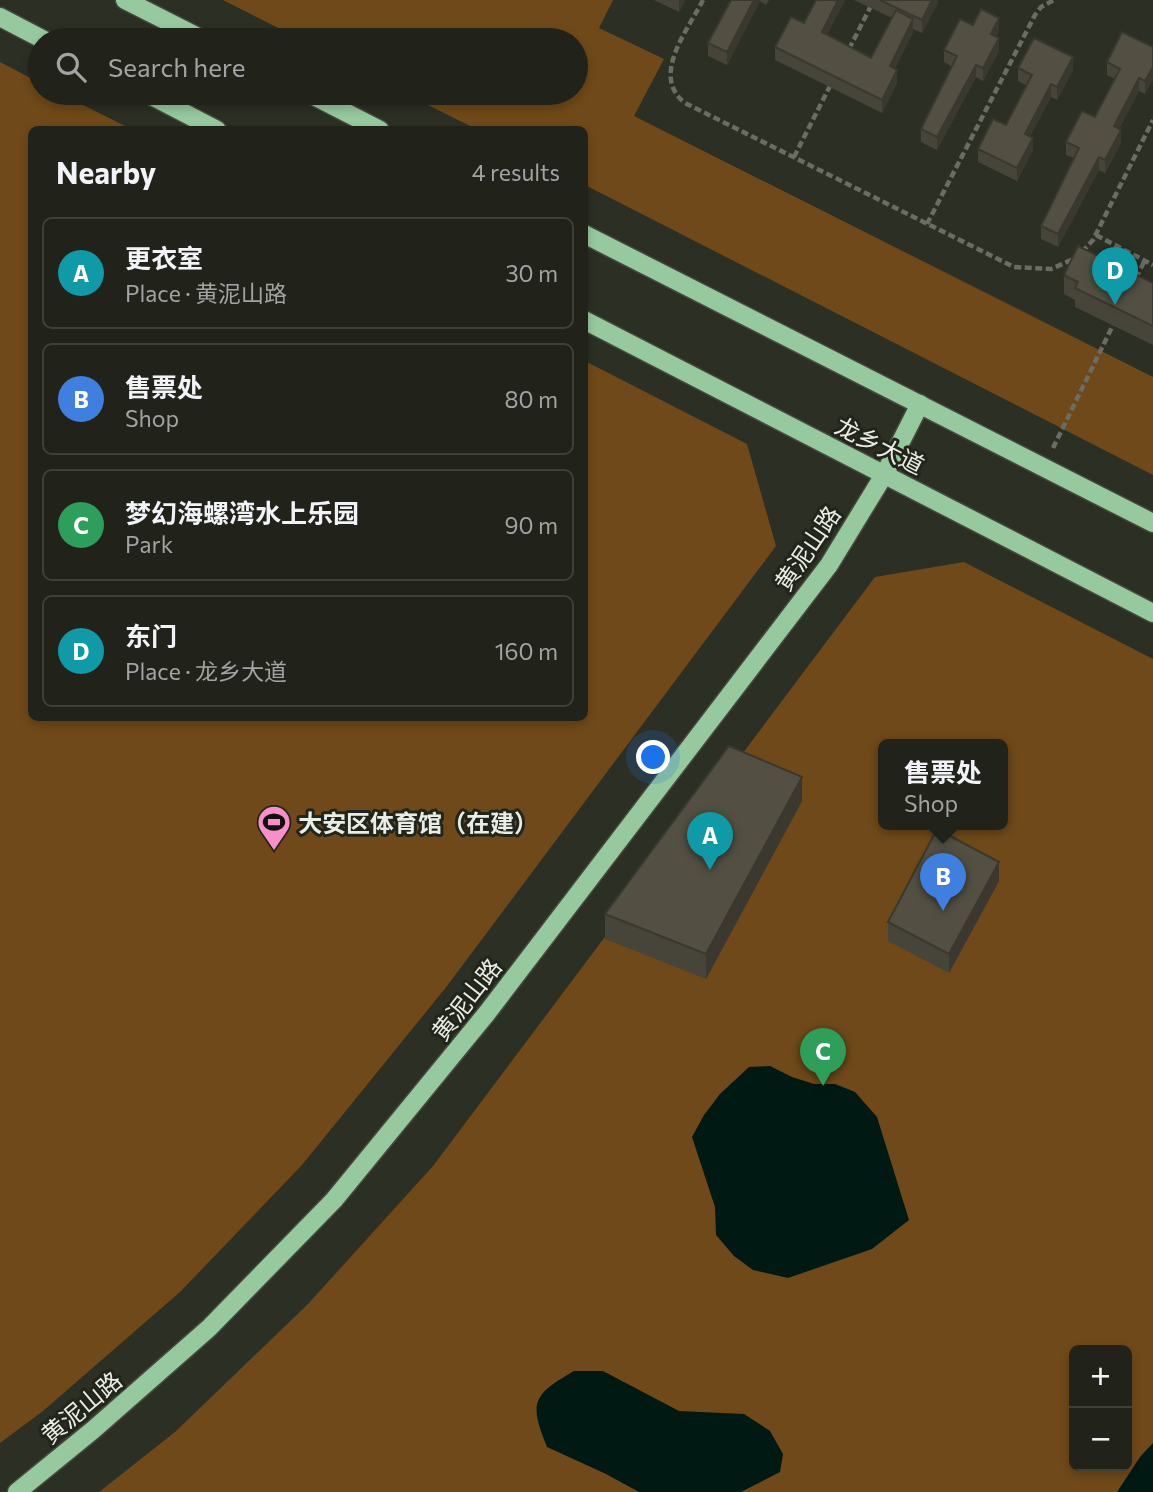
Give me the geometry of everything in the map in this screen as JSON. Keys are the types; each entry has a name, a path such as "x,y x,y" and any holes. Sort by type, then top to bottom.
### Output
{"main road":[{"path":"125,0 180,28"},
{"path":"0,17 28,32"},
{"path":"169,105 209,126"},
{"path":"331,105 372,126"},
{"path":"588,236 1153,523"},
{"name":"龙乡大道","path":"588,322 1153,613"},
{"name":"黄泥山路","path":"17,1492 93,1430 209,1328 334,1200 487,1013 829,565 884,475 920,404"}],"path":[{"path":"703,0 671,63 671,88 685,103 1014,267 1051,269 1076,258 1086,249 1096,235 1153,120"},
{"path":"843,60 873,0"},
{"path":"927,224 1035,15 1041,7 1054,0"},
{"path":"794,157 837,72"},
{"path":"1096,235 1153,265"},
{"path":"1133,285 1145,260"},
{"path":"1044,467 1121,309"}],"shaded area":[{"path":"223,0 613,0 599,28 664,59 634,116 1153,377 1153,475 588,187 588,126 470,126 428,105 588,105 588,28 278,28"},
{"name":"大安区体育馆（在建）","path":"0,62 28,77 28,105 83,105 125,126 28,126 28,721 588,721 588,363 747,444 776,546 447,986 302,1165 180,1292 43,1411 0,1443"},
{"path":"964,562 1153,659 1153,1492 99,1492 175,1432 308,1304 433,1166 875,577"}],"water":[{"path":"770,1066 814,1084 835,1084 855,1092 877,1117 909,1220 872,1249 788,1278 753,1270 734,1256 716,1235 715,1207 692,1137 720,1094 749,1067"},
{"path":"574,1371 603,1371 679,1411 744,1414 770,1431 783,1454 780,1472 741,1492 639,1492 547,1447 538,1420 538,1402 550,1387"},
{"path":"1153,1443 1153,1492 1117,1492 1132,1471"}],"building":[{"path":"731,0 754,0 727,52 708,43"},
{"path":"816,0 838,0 822,32 871,58 896,10 913,19 890,66 897,70 882,100 775,47 791,17 804,23"},
{"path":"880,0 932,0 922,20"},
{"path":"981,9 999,18 991,34 999,38 983,68 976,65 937,137 921,129 957,56 944,50 960,19 973,25"},
{"path":"1122,32 1153,47 1153,67 1145,81 1139,78 1114,126 1121,130 1105,160 1099,157 1058,234 1041,226 1079,148 1066,142 1082,111 1095,117 1120,69 1107,62"},
{"path":"1034,38 1073,57 1057,87 1051,84 1025,134 1033,138 1017,168 978,149 993,119 1006,125 1032,75 1018,68"},
{"path":"1078,246 1153,283 1153,326 1075,288 1078,282 1064,275"},
{"path":"729,746 802,777 706,954 605,914"},
{"path":"936,830 999,862 949,954 888,922"}],"place":[{"name":"东门","path":"1115,305"},
{"name":"大安区体育馆（在建）","path":"274,852"},
{"name":"更衣室","path":"710,870"},
{"name":"售票处","path":"943,911"},
{"name":"梦幻海螺湾水上乐园","path":"823,1086"}]}
